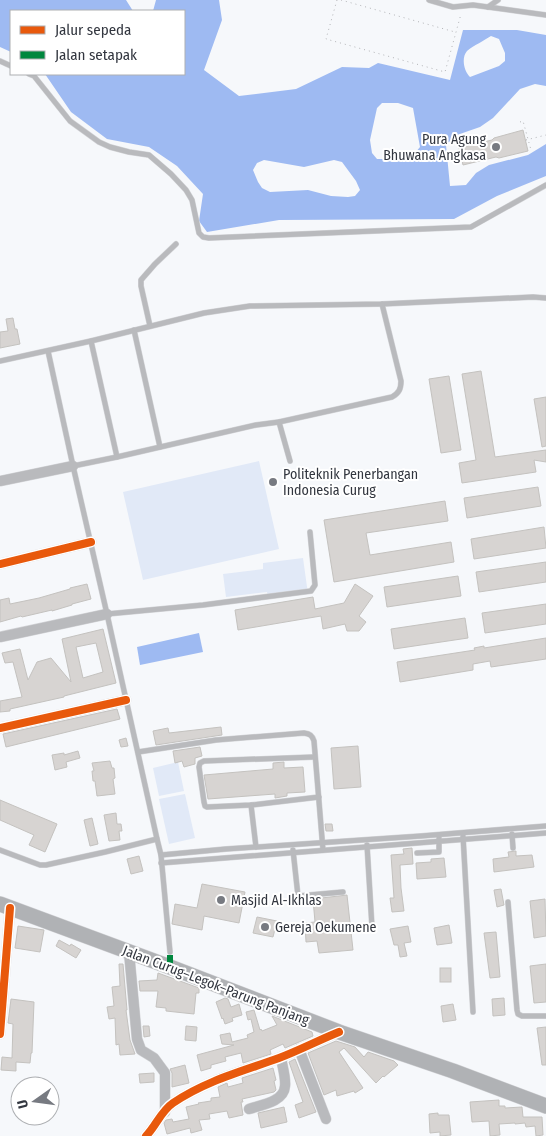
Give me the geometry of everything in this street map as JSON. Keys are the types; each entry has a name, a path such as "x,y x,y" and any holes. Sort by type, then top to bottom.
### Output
{"main road":[{"name":"Jalan Curug–Legok–Parung Panjang","path":"5,906 340,1032 546,1106"}],"street":[{"path":"0,481 72,466"},
{"path":"0,564 91,542"},
{"path":"0,637 107,614"},
{"path":"0,728 126,700"},
{"path":"0,1034 5,906"},
{"path":"129,952 136,1039 141,1050 154,1058 164,1073 165,1112"},
{"path":"146,1136 171,1104 216,1081 281,1057 340,1032"},
{"path":"299,1049 326,1119"},
{"path":"249,1109 269,1103 282,1093 285,1085 281,1057"}],"lane":[{"path":"429,0 453,7 473,5 546,15"},
{"path":"468,0 473,5"},
{"path":"487,7 498,0"},
{"path":"32,75 70,121 99,142 128,152 148,154 172,174 192,200 199,233 203,237 471,227 546,185"},
{"path":"150,326 140,284 141,280 176,244"},
{"path":"0,361 204,313 250,306 382,304 546,298"},
{"path":"72,466 392,397 401,388 401,381 382,304"},
{"path":"134,330 160,447"},
{"path":"91,341 117,457"},
{"path":"48,351 72,466 91,542 161,855 170,952"},
{"path":"279,422 290,461"},
{"path":"107,614 311,591 315,585 310,532"},
{"path":"138,752 216,740 310,734 314,741 323,850"},
{"path":"314,757 204,761 200,763 199,767 205,806 207,807 251,805 319,797"},
{"path":"251,805 256,847"},
{"path":"463,836 512,828 546,826"},
{"path":"512,828 513,848"},
{"path":"162,863 367,847 463,836 546,833"},
{"path":"463,836 473,1012"},
{"path":"161,855 323,842 439,838"},
{"path":"417,853 439,852 439,838"},
{"path":"0,850 40,864 46,864 157,839"},
{"path":"366,840 372,927"},
{"path":"293,845 298,896 343,892"},
{"path":"508,902 518,1014 522,1016 546,1016"}],"path":[{"path":"336,0 326,39 445,72 463,6"},
{"path":"341,0 456,32"},
{"path":"520,122 523,121 531,150"},
{"path":"527,140 546,135"}],"shaded area":[{"path":"259,461 279,549 143,580 123,492"},
{"path":"303,558 308,594 268,599 267,592 226,597 223,574 263,569 263,563"},
{"path":"178,762 184,791 159,796 153,768"},
{"path":"185,794 195,838 169,844 159,799"}],"water":[{"path":"0,0 126,0 132,10 10,10 10,52 0,47"},
{"path":"156,0 219,0 222,20 204,70 239,96 296,89 342,67 369,68 378,63 450,80 463,30 517,30 546,35 546,86 535,84 520,89 493,118 480,127 457,135 446,145 450,186 466,185 476,173 489,165 528,155 546,144 546,176 497,196 454,219 279,220 207,232 199,221 203,194 177,166 149,147 107,139 71,112 46,75 185,75 185,10 153,10","holes":["491,36 499,39 505,53 505,61 499,66 470,77 464,64 464,57 467,51","382,103 398,103 413,108 420,147 415,153 386,159 377,159 372,153 370,140 377,108","264,160 304,167 334,160 342,162 356,181 360,190 355,196 348,197 331,196 308,190 270,192 262,188 253,170 257,163"]},
{"path":"199,633 203,652 140,665 137,647"}],"building":[{"name":"Pura Agung Bhuwana Angkasa","path":"523,130 528,151 463,165 459,148"},
{"path":"13,318 20,344 0,348 0,332 8,331 6,319"},
{"path":"481,371 495,457 546,450 546,462 534,460 536,472 462,483 459,463 476,460 462,374"},
{"path":"449,376 461,450 441,453 429,379"},
{"path":"546,397 546,446 542,447 534,399"},
{"path":"538,487 541,506 467,518 464,498"},
{"path":"445,501 448,521 366,533 370,555 451,542 454,562 334,582 324,520"},
{"path":"544,527 546,548 474,559 471,539"},
{"path":"546,562 546,582 479,592 476,572"},
{"path":"458,576 461,596 387,607 384,587"},
{"path":"87,584 91,599 52,611 21,616 0,622 0,600 9,598 10,604"},
{"path":"355,584 373,596 359,616 366,622 359,631 347,631 345,624 323,629 321,616 238,630 235,610 313,597 315,609 344,603"},
{"path":"546,604 546,624 485,633 482,613"},
{"path":"465,618 468,638 394,649 391,629"},
{"path":"103,629 116,683 0,712 0,701 22,697 13,662 5,663 2,653 20,649 28,680 37,662 51,658 71,682 62,639","holes":["96,643 103,672 83,678 76,647"]},
{"path":"546,638 546,659 491,667 490,661 473,664 473,670 400,682 397,662 475,650 474,648 484,646 484,648"},
{"path":"117,709 120,719 6,747 3,734"},
{"path":"221,727 222,735 156,745 153,731 168,728 169,733"},
{"path":"126,738 128,746 121,747 119,740"},
{"path":"358,746 361,787 334,789 331,748"},
{"path":"200,747 202,756 195,758 195,764 184,767 182,761 175,763 173,751"},
{"path":"78,751 80,758 66,762 67,767 55,770 52,755 64,753 64,755"},
{"path":"110,761 112,768 114,768 115,794 97,796 95,781 93,781 92,771 94,771 92,763"},
{"path":"284,762 284,768 303,767 305,792 287,793 287,796 275,798 275,794 208,799 204,775 273,769 273,763"},
{"path":"0,800 57,824 45,852 29,845 34,835 0,820"},
{"path":"116,813 117,824 121,824 122,831 119,831 120,840 109,841 104,815"},
{"path":"92,818 98,844 90,846 84,820"},
{"path":"325,824 332,824 333,831 326,831"},
{"path":"412,848 413,864 400,865 404,911 392,912 390,898 394,898 391,855 404,854 403,849"},
{"path":"516,851 516,856 532,855 534,867 494,872 493,859 509,857 508,852"},
{"path":"139,856 143,871 131,874 127,859"},
{"path":"444,858 446,877 417,879 416,863 431,862 431,859"},
{"name":"Masjid Al-Ikhlas","path":"202,884 245,892 239,923 204,916 202,930 172,924 175,904 197,908"},
{"path":"501,889 504,905 497,907 494,890"},
{"path":"347,895 353,950 319,953 317,941 306,942 305,923 315,922 313,899"},
{"path":"545,899 546,936 534,938 530,901"},
{"name":"Gereja Oekumene","path":"257,917 277,921 273,937 253,933"},
{"path":"449,925 452,943 437,945 434,928"},
{"path":"18,926 44,930 40,952 15,948"},
{"path":"408,926 411,942 404,943 407,956 400,957 398,945 394,945 390,929"},
{"path":"496,932 500,977 490,978 484,933"},
{"path":"59,940 81,950 76,958 56,946"},
{"path":"119,964 123,964 130,1040 135,1054 120,1055 119,1044 116,1045 115,1018 109,1019 107,1007 114,1006 112,987 120,986"},
{"path":"546,964 546,1002 534,1003 530,966"},
{"path":"440,968 451,968 451,982 440,982"},
{"path":"158,973 199,988 199,993 196,993 194,1014 166,1011 166,1008 156,1007 158,991 140,991 139,981 157,980"},
{"path":"225,998 228,999 231,1007 239,1004 242,1015 232,1018 233,1021 225,1024 216,1002"},
{"path":"504,998 505,1015 493,1016 492,999"},
{"path":"11,999 34,1002 30,1063 16,1062 16,1071 1,1070 2,1057 12,1058 13,1024 8,1023"},
{"path":"453,1004 456,1020 443,1022 441,1006"},
{"path":"254,1010 260,1030 262,1031 277,1025 272,1016 312,1032 313,1036 285,1048 283,1044 270,1050 271,1054 243,1063 241,1053 225,1057 226,1061 211,1065 211,1068 201,1071 197,1055 234,1045 222,1044 220,1035 230,1033 232,1042 248,1038 247,1035 254,1032 251,1019 248,1020 246,1012"},
{"path":"143,1026 149,1026 150,1036 144,1037"},
{"path":"186,1026 197,1027 196,1041 185,1040"},
{"path":"546,1027 546,1065 542,1065 537,1028"},
{"path":"336,1041 355,1047 364,1057 368,1052 394,1061 398,1065 376,1083 344,1048 339,1052 363,1088 355,1093 354,1091 337,1096 336,1090 324,1095 308,1053"},
{"path":"295,1059 316,1112 299,1118 295,1105 303,1102 289,1062"},
{"path":"185,1065 189,1083 172,1087 172,1073 170,1069"},
{"path":"273,1068 276,1090 242,1099 243,1115 229,1118 227,1111 209,1114 210,1119 199,1120 202,1130 191,1133 190,1128 167,1134 164,1123 166,1120 172,1119 173,1122 189,1119 186,1107 211,1101 211,1098 220,1097 218,1087 227,1083 228,1087 243,1083 242,1078"},
{"path":"154,1073 154,1082 140,1083 139,1074"},
{"path":"499,1100 499,1106 505,1106 505,1108 522,1107 523,1117 542,1117 543,1135 536,1136 535,1126 526,1127 525,1123 515,1123 499,1124 500,1135 490,1136 489,1121 472,1122 470,1102"},
{"path":"284,1107 287,1122 261,1128 258,1113"},
{"path":"438,1113 438,1115 449,1115 451,1135 440,1136 440,1132 430,1133 429,1114"}],"marked path":[{"path":"170,952 170,967"}],"cycle path":[{"path":"0,564 91,542"},
{"path":"0,728 126,700"},
{"path":"0,1034 10,908"},
{"path":"146,1136 169,1106 185,1095 339,1032"}],"place":[{"name":"Pura Agung Bhuwana Angkasa","path":"496,147"},
{"name":"Politeknik Penerbangan Indonesia Curug","path":"273,482"},
{"name":"Masjid Al-Ikhlas","path":"221,900"},
{"name":"Gereja Oekumene","path":"265,927"}]}
